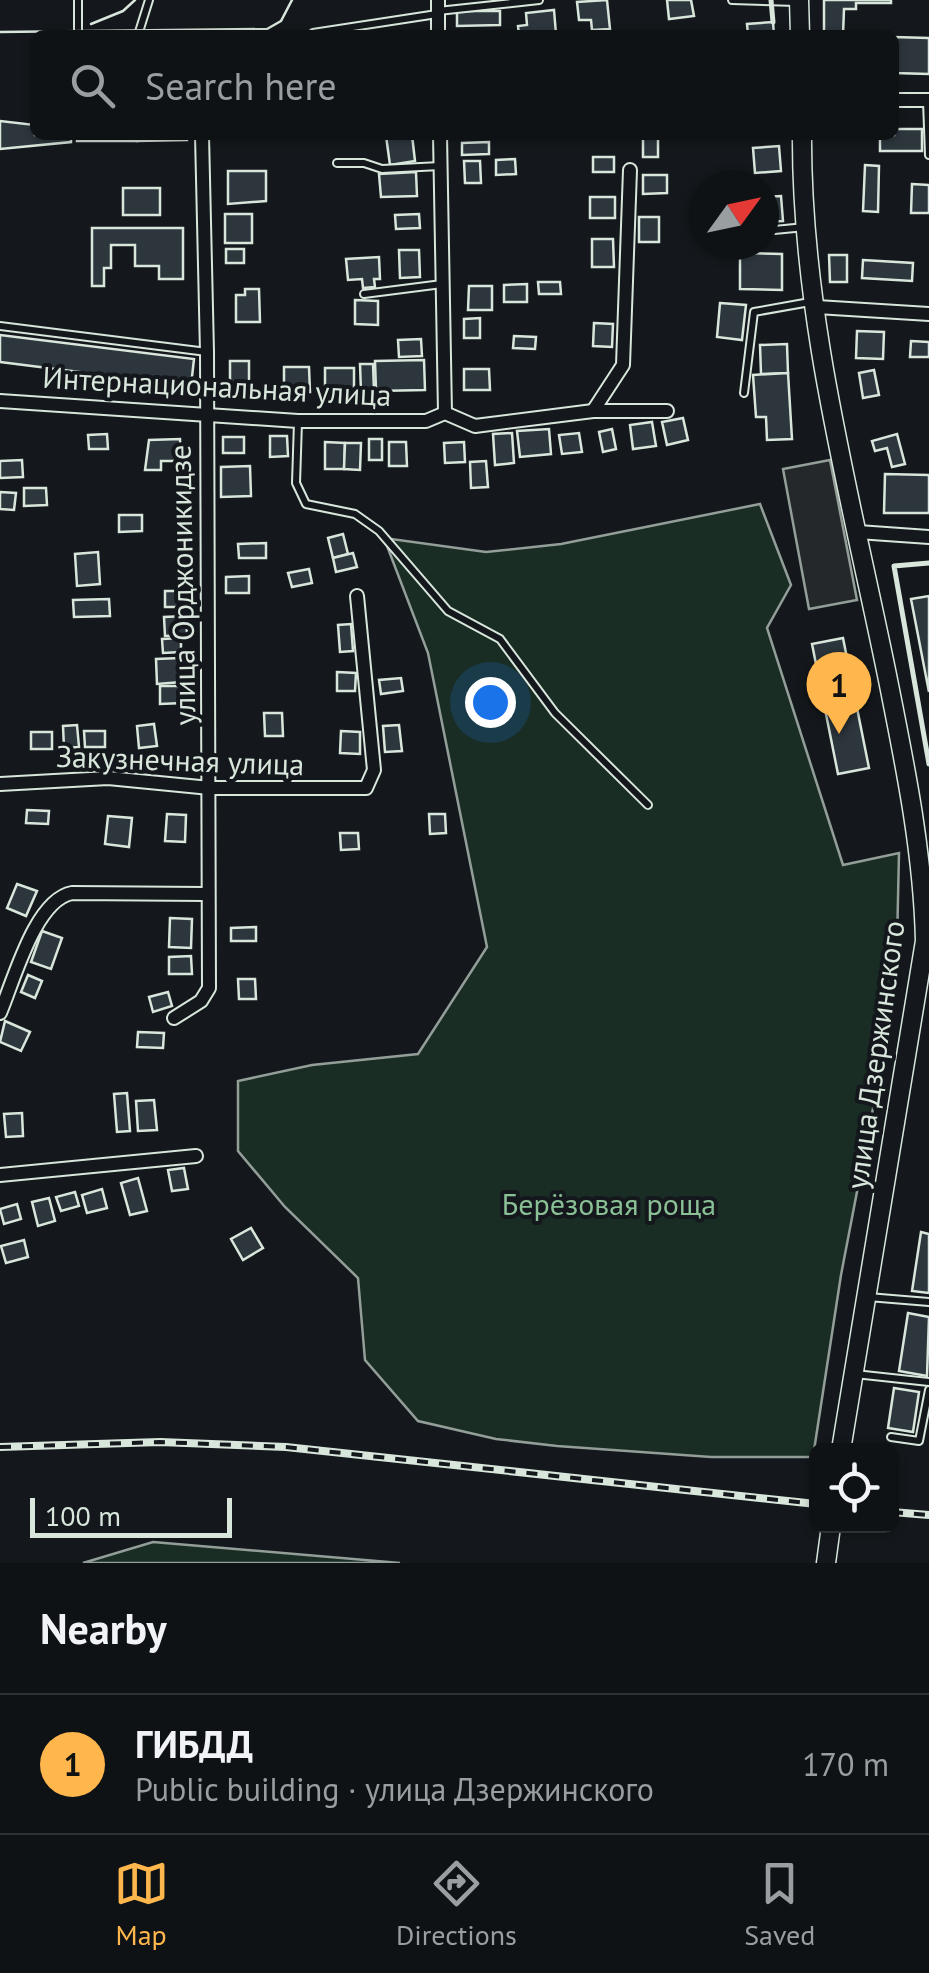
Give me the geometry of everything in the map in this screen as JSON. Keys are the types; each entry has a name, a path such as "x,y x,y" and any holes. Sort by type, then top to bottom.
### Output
{"main road":[{"path":"799,1 800,30"},
{"name":"улица Дзержинского","path":"802,140 806,227 817,304 922,864 927,916 923,976 842,1443"},
{"path":"826,1562 830,1533"}],"street":[{"path":"899,100 928,100"},
{"name":"улица Орджоникидзе","path":"174,1018 201,1001 209,988 205,894 210,788 202,140"},
{"path":"440,140 446,413"},
{"path":"593,411 623,365 630,170"},
{"path":"817,304 929,314"},
{"name":"Интернациональная улица","path":"0,400 298,421 426,421 446,413 475,426 593,411 667,411"},
{"path":"858,532 929,537"},
{"name":"Закузнечная улица","path":"0,784 108,778 210,788 366,788 374,770 357,596"},
{"path":"0,1013 41,915 56,898 72,893 205,894"},
{"path":"0,1175 196,1156"}],"lane":[{"path":"78,0 78,30"},
{"path":"140,30 149,0"},
{"path":"328,30 438,8 539,0"},
{"path":"732,0 799,1"},
{"path":"928,100 929,154"},
{"path":"338,163 364,163 382,170 441,166"},
{"path":"779,230 806,227"},
{"path":"364,294 443,284"},
{"path":"744,394 754,312 817,304"},
{"path":"0,326 207,352"},
{"path":"298,421 296,483 306,504 356,514 379,532 448,612 500,639 555,713 648,805"},
{"path":"866,1297 929,1302"},
{"path":"853,1374 929,1382"},
{"path":"891,1437 919,1440 929,1390"}],"green space":[{"name":"Берёзовая роща","path":"760,504 791,585 767,628 843,865 899,853 896,989 841,1275 815,1443 809,1443 809,1457 711,1457 557,1446 496,1439 418,1421 365,1360 358,1278 285,1207 238,1151 238,1081 312,1065 418,1054 487,947 428,653 384,538 486,552 561,544"},
{"path":"153,1542 400,1563 83,1563"}],"shaded area":[{"path":"830,460 857,600 809,609 783,469"}],"building":[{"path":"607,0 610,29 592,30 591,20 579,20 577,2"},
{"path":"667,0 691,0 694,16 669,19"},
{"path":"824,0 891,0 856,3 856,9 844,9 843,30 824,30"},
{"path":"554,10 556,30 518,30 518,26 527,25 526,13"},
{"path":"457,11 500,11 500,25 457,26"},
{"path":"773,22 774,30 748,30 747,24"},
{"path":"899,37 929,38 929,74 899,73"},
{"path":"0,121 30,124 30,140 71,140 71,142 0,149"},
{"path":"899,129 922,129 922,151 880,151 880,140 899,140"},
{"path":"387,140 413,140 415,161 390,165"},
{"path":"643,140 658,140 658,157 643,157"},
{"path":"489,142 489,154 462,155 462,143"},
{"path":"779,146 781,171 755,170 753,148"},
{"path":"593,157 614,157 614,172 593,172"},
{"path":"515,159 516,174 496,175 496,160"},
{"path":"464,161 480,161 481,183 465,183"},
{"path":"865,165 879,166 878,212 863,211"},
{"path":"228,171 266,171 266,201 228,204"},
{"path":"416,172 417,196 381,197 379,174"},
{"path":"643,175 667,175 667,193 643,194"},
{"path":"912,184 929,185 929,213 911,213"},
{"path":"123,188 160,188 160,215 123,215"},
{"path":"781,196 783,221 779,221"},
{"path":"590,197 615,197 615,218 590,218"},
{"path":"225,214 252,214 252,243 225,243"},
{"path":"419,214 420,228 396,229 395,215"},
{"path":"639,217 659,217 659,242 639,242"},
{"path":"92,228 183,228 183,279 159,279 159,266 135,266 135,245 111,245 111,268 104,268 104,286 92,286"},
{"path":"592,239 613,239 614,267 592,267"},
{"path":"226,249 244,249 244,263 226,263"},
{"path":"399,250 419,250 420,277 400,278"},
{"path":"782,254 782,290 740,289 740,260 779,260"},
{"path":"829,255 847,255 847,282 830,282"},
{"path":"379,257 380,279 374,279 375,287 363,288 362,279 348,280 346,259"},
{"path":"863,260 913,263 912,281 862,278"},
{"path":"538,282 560,282 561,294 539,294"},
{"path":"527,284 527,302 504,302 504,285"},
{"path":"469,286 492,286 492,310 468,310"},
{"path":"245,289 259,289 260,322 236,322 236,295 245,295"},
{"path":"355,300 378,301 378,325 355,324"},
{"path":"720,303 746,305 742,340 717,337"},
{"path":"480,318 480,338 464,338 464,319"},
{"path":"594,323 613,324 612,347 593,346"},
{"path":"857,331 884,332 883,359 856,358"},
{"path":"0,335 194,359 191,386 0,362"},
{"path":"514,336 536,337 535,349 513,348"},
{"path":"421,339 422,356 399,357 398,340"},
{"path":"911,341 929,342 929,357 910,357"},
{"path":"787,344 788,373 761,374 760,345"},
{"path":"424,360 425,390 376,391 375,361"},
{"path":"230,361 249,361 249,391 230,391"},
{"path":"360,364 373,364 374,391 361,392"},
{"path":"284,367 309,367 310,392 284,392"},
{"path":"325,368 354,368 354,392 325,392"},
{"path":"464,369 489,369 490,390 464,390"},
{"path":"874,370 879,395 863,398 859,373"},
{"path":"788,373 792,439 767,440 766,417 756,417 753,375"},
{"path":"683,418 688,440 667,445 662,422"},
{"path":"652,422 656,446 633,449 630,425"},
{"path":"549,429 551,454 520,457 517,431"},
{"path":"612,429 616,449 603,452 599,432"},
{"path":"512,433 514,463 495,465 493,434"},
{"path":"579,433 582,452 562,454 559,435"},
{"path":"107,434 108,449 89,449 88,435"},
{"path":"897,434 905,464 892,467 887,448 875,451 872,441"},
{"path":"270,436 287,436 288,456 270,457"},
{"path":"223,437 244,437 244,453 223,453"},
{"path":"180,439 181,461 161,461 161,470 145,470 149,440"},
{"path":"369,439 382,439 382,460 369,460"},
{"path":"325,442 345,443 344,469 325,469"},
{"path":"389,442 406,442 407,466 389,466"},
{"path":"464,442 465,462 445,463 444,443"},
{"path":"345,443 361,443 360,470 344,469"},
{"path":"22,460 23,477 0,478 0,461"},
{"path":"486,461 488,487 471,488 470,462"},
{"path":"250,466 251,496 221,497 221,467"},
{"path":"885,474 929,475 929,513 884,513"},
{"path":"24,488 46,488 47,505 24,506"},
{"path":"0,492 16,493 14,510 0,509"},
{"path":"119,515 142,515 142,531 119,532"},
{"path":"343,534 348,554 333,558 328,538"},
{"path":"266,543 266,558 239,558 238,544"},
{"path":"98,552 100,584 77,586 75,554"},
{"path":"353,553 357,567 336,572 333,558"},
{"path":"309,569 312,583 292,587 288,573"},
{"path":"249,576 249,593 226,593 226,577"},
{"path":"165,591 183,591 184,607 165,607"},
{"path":"929,596 929,692 911,599"},
{"path":"109,599 110,616 74,617 73,600"},
{"path":"186,616 187,635 165,636 164,617"},
{"path":"351,624 353,651 340,652 338,625"},
{"path":"181,638 181,652 163,653 162,639"},
{"path":"843,638 869,768 838,774 812,644"},
{"path":"180,658 182,682 157,684 156,659"},
{"path":"337,672 356,673 355,691 337,691"},
{"path":"401,678 403,691 381,694 379,680"},
{"path":"160,686 182,686 183,703 160,704"},
{"path":"264,713 282,713 283,736 265,736"},
{"path":"154,724 157,746 139,748 137,726"},
{"path":"77,725 79,747 64,748 63,726"},
{"path":"399,725 402,751 385,752 383,726"},
{"path":"84,731 105,731 105,747 85,747"},
{"path":"341,731 360,732 360,754 340,753"},
{"path":"31,732 52,732 52,749 31,749"},
{"path":"27,810 49,811 48,824 26,823"},
{"path":"167,814 186,815 185,842 165,841"},
{"path":"429,814 445,814 446,833 430,834"},
{"path":"108,816 132,818 129,847 105,844"},
{"path":"340,833 358,833 359,849 341,850"},
{"path":"17,884 37,891 26,916 7,908"},
{"path":"170,918 192,919 191,948 169,947"},
{"path":"256,927 256,941 231,941 231,928"},
{"path":"42,931 62,938 51,969 31,962"},
{"path":"191,956 192,974 169,974 169,957"},
{"path":"28,975 42,981 35,998 21,992"},
{"path":"238,979 255,979 256,999 239,999"},
{"path":"168,992 172,1006 153,1012 149,997"},
{"path":"5,1021 30,1032 21,1051 0,1042"},
{"path":"138,1032 164,1033 163,1048 137,1047"},
{"path":"127,1093 130,1131 117,1132 114,1094"},
{"path":"154,1100 157,1130 138,1131 136,1101"},
{"path":"22,1113 23,1136 6,1137 4,1114"},
{"path":"184,1168 188,1189 172,1191 168,1170"},
{"path":"138,1178 147,1211 130,1215 121,1183"},
{"path":"102,1189 107,1208 87,1213 82,1195"},
{"path":"75,1192 79,1206 61,1211 56,1197"},
{"path":"49,1198 55,1221 38,1226 32,1202"},
{"path":"17,1204 21,1219 4,1224 0,1209"},
{"path":"251,1228 263,1248 243,1260 231,1239"},
{"path":"921,1232 929,1234 929,1293 912,1291"},
{"path":"24,1240 28,1257 6,1263 1,1246"},
{"path":"908,1313 929,1317 927,1376 899,1371"},
{"path":"894,1388 919,1392 913,1432 888,1428"}],"tram line":[{"path":"91,24 123,11 135,0"},
{"path":"178,30 267,29 281,21 292,0"},
{"path":"0,32 30,32"}],"railway":[{"path":"0,1447 160,1442 286,1447 809,1503"},
{"path":"899,1513 929,1515"}],"wall":[{"path":"771,0 773,22"},
{"path":"929,563 894,566 929,764"}],"place":[{"name":"ГИБДД","path":"839,734"}]}
